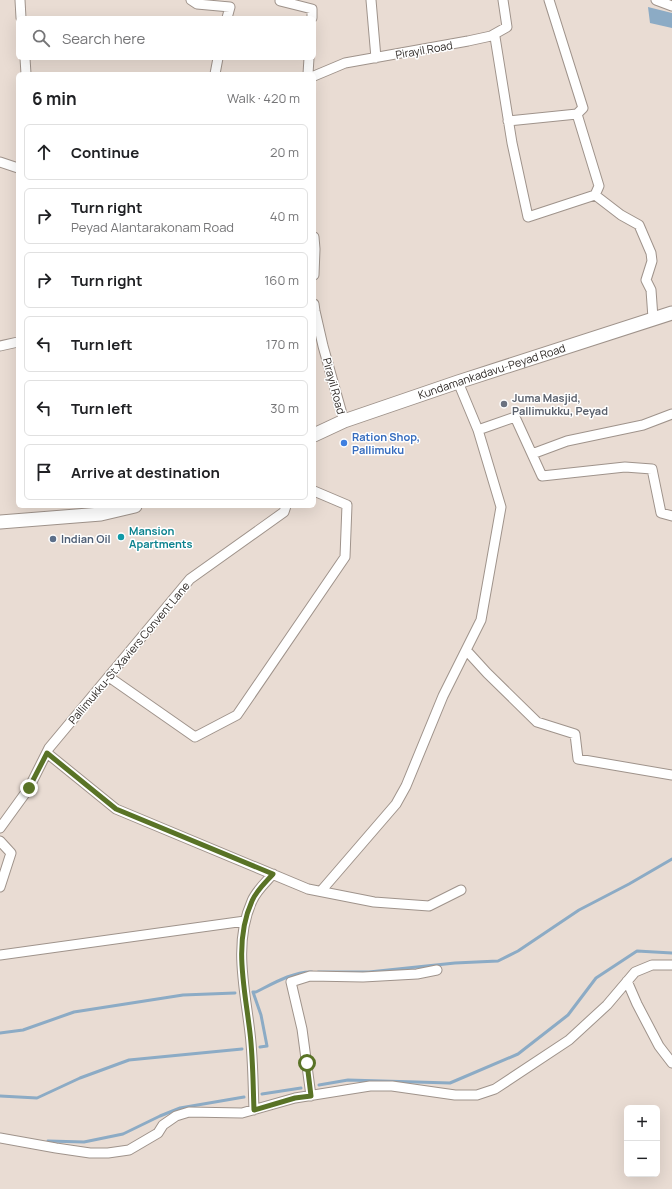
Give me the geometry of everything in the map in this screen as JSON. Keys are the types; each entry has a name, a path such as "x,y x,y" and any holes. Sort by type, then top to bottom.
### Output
{"main road":[{"name":"Kundamankadavu-Peyad Road","path":"316,434 344,421 672,312"},
{"path":"0,522 101,514 126,508"}],"street":[{"path":"20,0 21,16"},
{"path":"191,0 197,4 230,7 228,16"},
{"path":"371,0 376,58"},
{"name":"Pirayil Road","path":"316,75 345,63 491,36 507,26 503,0"},
{"path":"508,121 577,114 583,108 549,0"},
{"path":"656,0 672,6"},
{"path":"280,1 312,9 312,16"},
{"path":"491,36 495,37 512,143 528,216 595,194 599,186 577,114"},
{"path":"25,60 26,72"},
{"path":"215,72 218,60"},
{"path":"308,72 309,60"},
{"path":"0,162 16,167"},
{"path":"595,194 621,215 640,225 651,253 652,261 646,280 650,290 653,318"},
{"name":"Pirayil Road","path":"316,315 344,421"},
{"path":"0,346 16,342"},
{"path":"321,891 396,804 406,786 443,696 481,620 501,507 478,430 458,382"},
{"path":"532,454 567,441 643,425 672,414"},
{"path":"478,430 515,417 542,476 624,467 652,469 661,513 672,516"},
{"path":"109,677 196,737 237,715 345,557 347,505 316,492"},
{"name":"Pallimukku-St.Xaviers Convent Lane","path":"0,828 29,788 49,748 190,579 284,512 285,508"},
{"path":"466,650 537,722 575,734 578,759 672,776"},
{"path":"47,753 116,809 308,888 374,902 429,906 461,890"},
{"path":"0,841 11,853 0,888"},
{"path":"254,1110 250,1034 244,993 241,943 245,921 253,899 273,874"},
{"path":"0,955 245,921"},
{"path":"0,1138 90,1153 108,1153 129,1150 158,1133 163,1125 176,1116 189,1112 242,1113 295,1098 370,1086 392,1086 455,1095 477,1095 495,1089 569,1040 606,1006 635,972 652,965 672,965"},
{"path":"311,1096 302,1029 291,982 310,976 363,977 417,974 437,970"},
{"path":"627,981 658,1046 672,1063"}],"water":[{"path":"648,7 672,13 672,28 650,23"}],"waterway":[{"path":"318,972 369,972 455,963 498,961 518,951 579,910 629,884 672,859"},
{"path":"319,1085 348,1080 450,1083 518,1054 568,1015 596,978 637,951 672,953"},
{"path":"260,1047 267,1046 261,1015 253,992 291,976 305,972 312,972"},
{"path":"0,1033 23,1030 74,1012 183,995 235,993"},
{"path":"0,1096 37,1098 80,1078 129,1060 242,1049"},
{"path":"262,1094 301,1088"},
{"path":"48,1141 84,1142 123,1134 180,1108 244,1097"}],"place":[{"name":"Juma Masjid, Pallimukku, Peyad","path":"504,404"},
{"name":"Ration Shop, Pallimuku","path":"344,443"},
{"name":"Mansion Apartments","path":"121,537"},
{"name":"Indian Oil","path":"53,539"}],"route":[{"path":"29,788 47,753 116,809 273,874 253,899 245,921 241,943 244,993 250,1034 254,1110 295,1098 311,1096 307,1063"}]}
